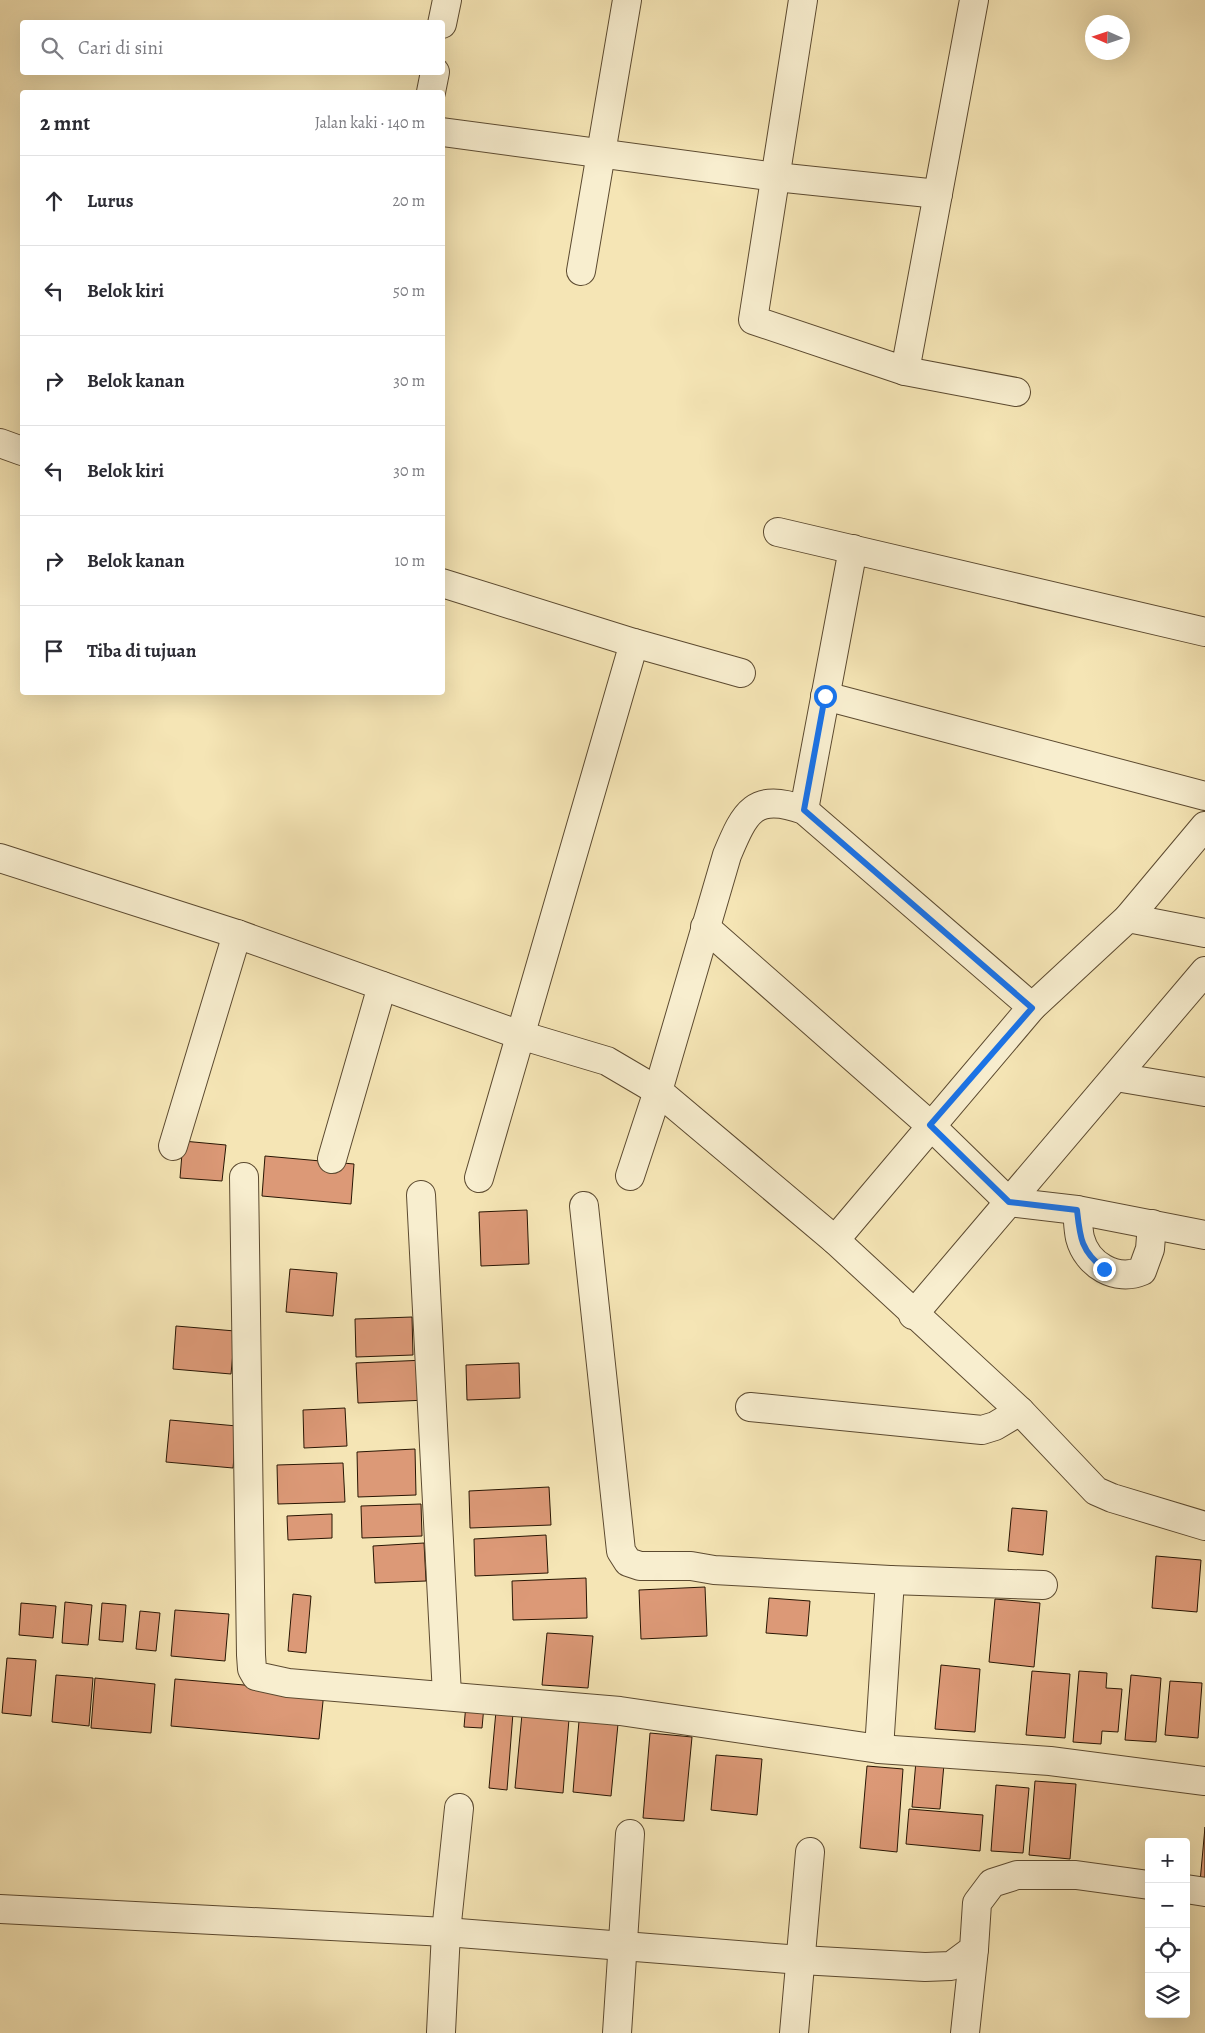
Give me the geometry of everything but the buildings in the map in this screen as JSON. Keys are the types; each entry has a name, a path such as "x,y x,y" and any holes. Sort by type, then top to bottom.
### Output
{"street":[{"path":"443,20 446,0"},
{"path":"581,272 627,0"},
{"path":"803,0 753,320 905,371 1016,392"},
{"path":"905,371 974,0"},
{"path":"431,90 434,75"},
{"path":"445,132 776,177 938,194"},
{"path":"0,444 20,449"},
{"path":"778,532 1205,632"},
{"path":"804,810 853,549"},
{"path":"445,584 634,643 741,673"},
{"path":"479,1178 634,643"},
{"path":"825,696 1205,796"},
{"path":"630,1176 658,1091 727,854 740,824 754,809 769,802 786,804 804,810 1032,1008"},
{"path":"835,1240 930,1125 1032,1008 1128,918 1205,826"},
{"path":"0,858 236,934 520,1035 607,1061 658,1091 835,1240 1020,1411 1096,1491 1112,1498 1205,1526"},
{"path":"1128,918 1205,934"},
{"path":"705,928 930,1125 1009,1202 1077,1210 1205,1235"},
{"path":"173,1146 236,934"},
{"path":"914,1315 1205,971"},
{"path":"332,1159 382,986"},
{"path":"1116,1077 1205,1092"},
{"path":"244,1177 252,1669 256,1676 288,1683 620,1711 880,1749 1050,1761 1205,1781"},
{"path":"421,1195 447,1696"},
{"path":"584,1206 621,1551 628,1562 640,1566 691,1566 714,1570 890,1580 1043,1585"},
{"path":"1077,1210 1080,1237 1084,1248 1092,1260 1115,1274 1133,1275 1142,1271 1150,1249 1152,1224"},
{"path":"750,1407 982,1430 995,1426 1020,1411"},
{"path":"880,1749 890,1580"},
{"path":"441,2032 446,1932 460,1808"},
{"path":"617,2033 630,1834"},
{"path":"794,2033 810,1852"},
{"path":"965,2033 978,1903 992,1883 1017,1875 1076,1875 1145,1884"},
{"path":"1190,1890 1205,1892"},
{"path":"0,1909 446,1932 801,1960 925,1967 951,1966 974,1949"}],"route":[{"path":"825,696 804,810 1032,1008 930,1125 1009,1202 1077,1210 1080,1237 1084,1248 1092,1260 1104,1269"}]}
